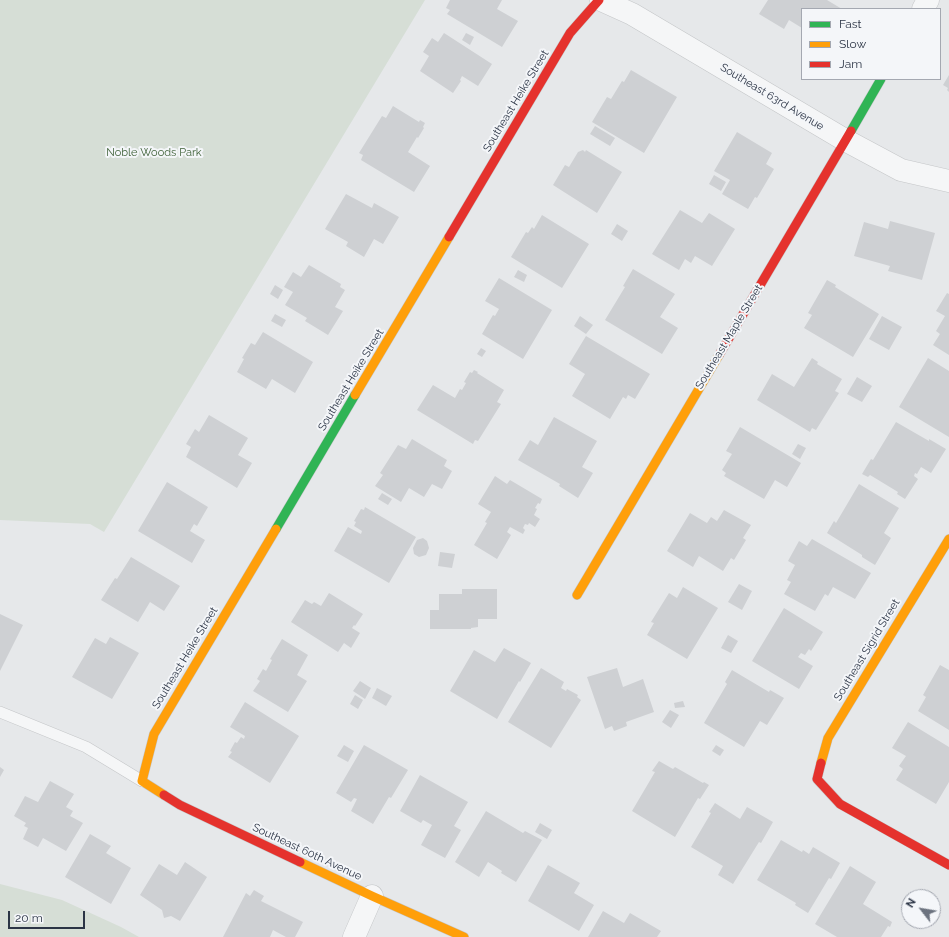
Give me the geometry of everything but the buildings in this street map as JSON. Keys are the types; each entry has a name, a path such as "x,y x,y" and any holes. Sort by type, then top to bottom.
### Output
{"street":[{"name":"Southeast 63rd Avenue","path":"600,0 632,14 845,140 901,170 949,181"},
{"name":"Southeast Heike Street","path":"142,781 154,734 158,727 570,33 600,0"},
{"name":"Southeast Maple Street","path":"577,595 880,80"},
{"name":"Southeast Sigrid Street","path":"949,539 828,738 817,779 840,804 949,865"},
{"name":"Southeast 60th Avenue","path":"142,781 180,805 372,896 464,937"},
{"path":"354,937 372,896"}],"lane":[{"path":"0,712 86,747 142,781"}],"green space":[{"name":"Noble Woods Park","path":"0,0 425,0 104,532 90,524 0,520"},
{"path":"0,884 62,900 121,927 139,937 0,937"}],"traffic: fast":[{"path":"851,131 880,80"},
{"path":"276,529 355,395"}],"traffic: slow":[{"path":"355,395 449,237"},
{"path":"577,595 719,355"},
{"path":"164,795 142,781 154,734 276,529"},
{"path":"821,763 828,738 949,539"},
{"path":"300,862 464,937"}],"traffic: jam":[{"path":"449,237 570,33 599,0"},
{"path":"719,355 851,131"},
{"path":"821,763 817,779 840,804 949,865"},
{"path":"164,795 180,805 300,862"}]}
